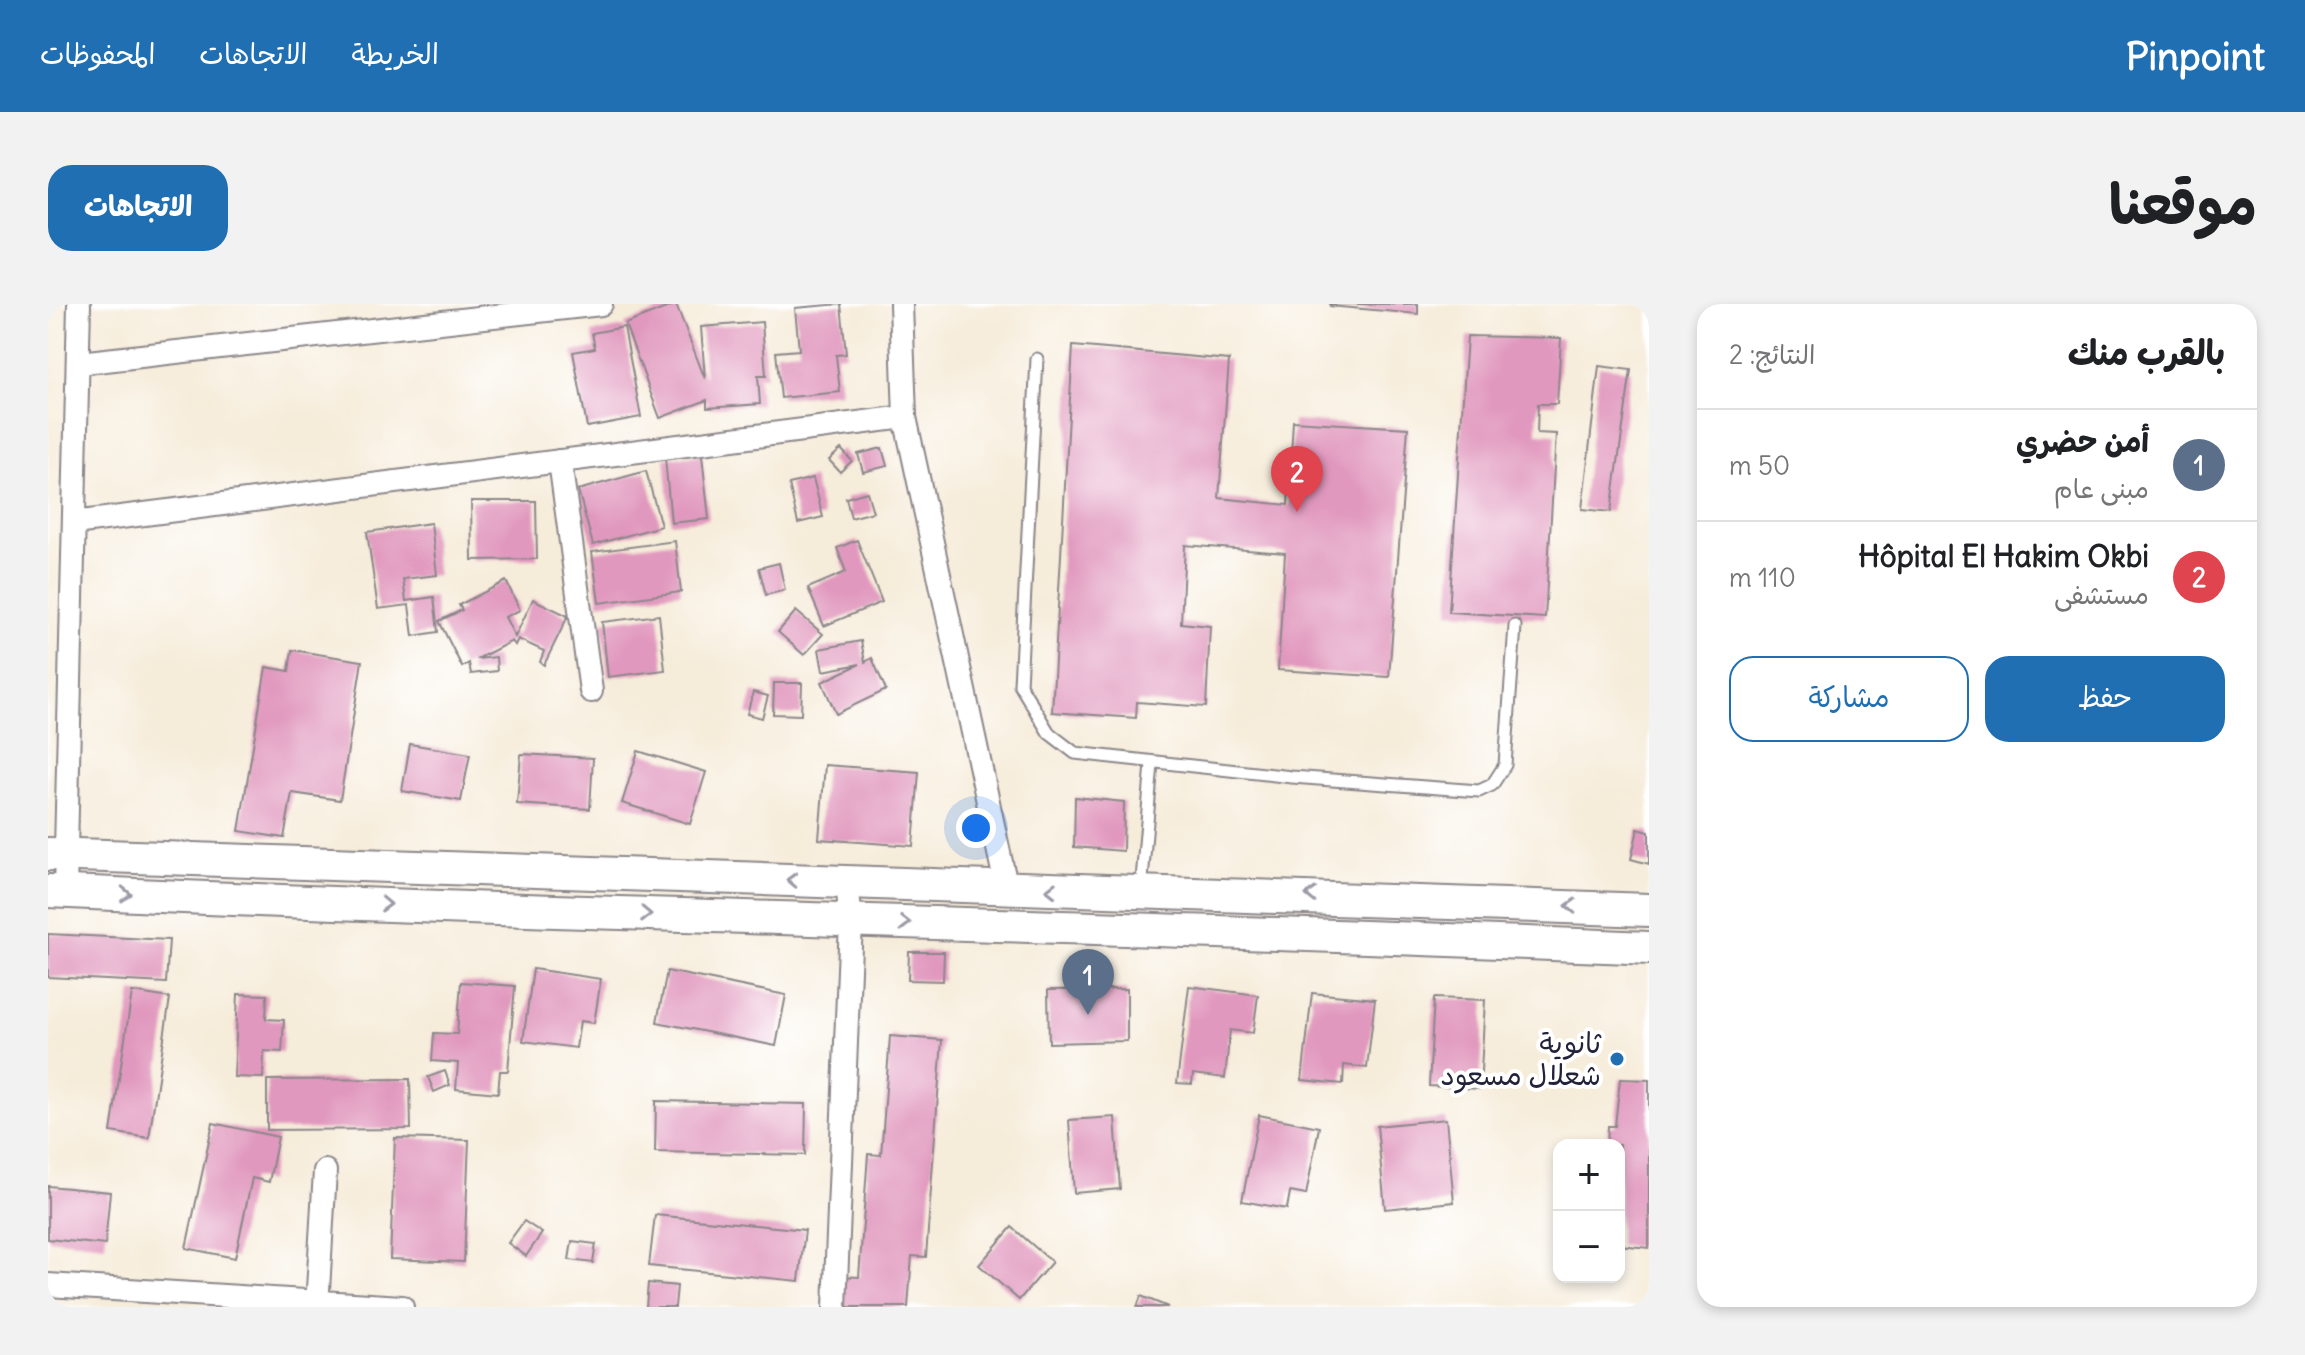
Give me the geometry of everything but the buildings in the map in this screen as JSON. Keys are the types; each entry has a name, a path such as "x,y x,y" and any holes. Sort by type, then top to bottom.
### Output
{"street":[{"path":"79,304 74,523 56,892 851,922 1197,928 1649,948"},
{"path":"79,363 601,304"},
{"path":"901,304 905,417 1007,890"},
{"path":"74,523 905,417"},
{"path":"560,461 591,691"},
{"path":"57,854 1007,890 1649,910"},
{"path":"835,1307 851,922 847,882"},
{"path":"317,1304 325,1171"},
{"path":"48,1285 402,1307"}],"lane":[{"path":"1037,359 1020,685 1049,733 1075,753 1152,764 1479,791 1492,785 1505,765 1515,626"},
{"path":"1141,892 1152,764"}],"place":[{"name":"Hôpital El Hakim Okbi","path":"1297,512"},
{"name":"أمن حضري","path":"1088,1015"},
{"name":"ثانوية شعلال مسعود","path":"1617,1059"}]}
